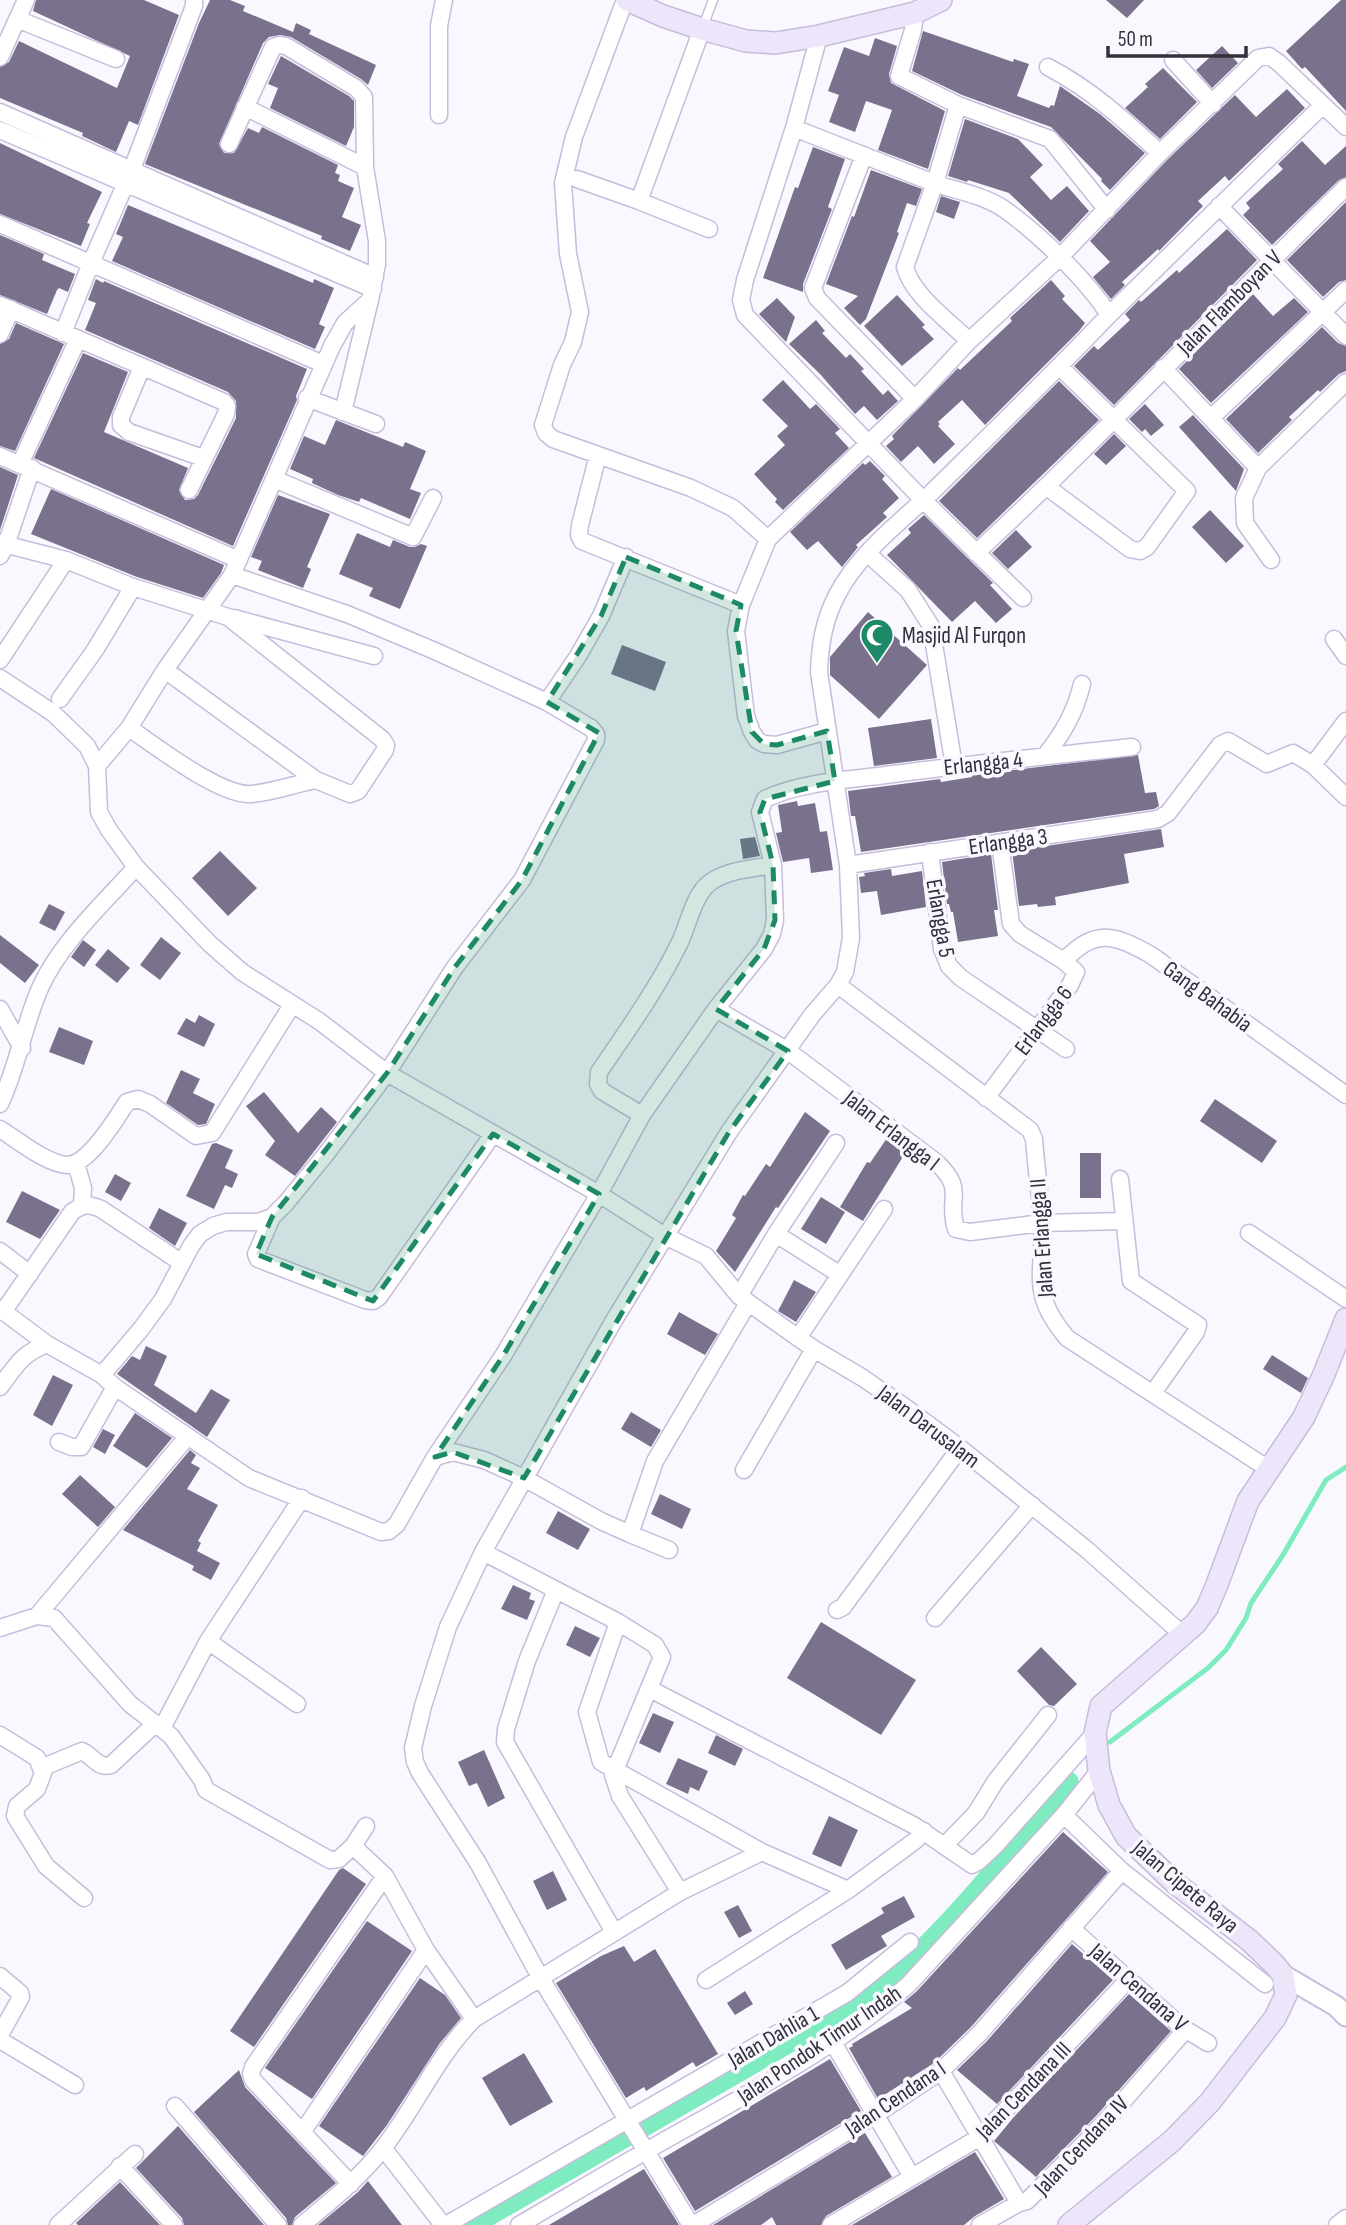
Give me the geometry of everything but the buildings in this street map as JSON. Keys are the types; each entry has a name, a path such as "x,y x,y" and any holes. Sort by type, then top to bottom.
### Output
{"main road":[{"path":"626,0 702,29 775,43 819,36 915,13 941,0"},
{"name":"Jalan Cipete Raya","path":"1274,1980 1249,1940 1175,1883 1126,1836 1109,1805 1099,1771 1095,1733 1101,1706 1195,1624 1207,1608 1248,1501 1308,1408 1346,1319"},
{"path":"1069,2225 1172,2141 1210,2102 1245,2059 1284,2003 1286,1988 1274,1980"}],"street":[{"path":"0,57 26,0"},
{"path":"194,0 132,169 91,263 2,548 66,559 133,587 208,611 374,656"},
{"path":"439,115 439,26 444,0"},
{"path":"626,0 574,138 563,183 569,254 580,313 573,342 562,365 542,425 553,439 691,488 733,508 768,539"},
{"path":"915,13 913,30 899,76 958,104 1049,139 1107,210"},
{"path":"17,19 116,60"},
{"path":"639,201 702,29"},
{"path":"819,36 741,300 746,315 923,500 1023,598"},
{"path":"229,144 273,47 286,47 356,88 363,97 366,113 365,167 377,241 373,289 343,412"},
{"path":"827,731 777,745 764,744 757,740 746,716 736,631 741,605 768,539 915,399 969,341 1059,258 1160,153 1258,58 1269,55 1346,127"},
{"path":"1173,61 1213,104"},
{"path":"1048,68 1078,83 1105,102 1160,153"},
{"path":"958,104 935,183 905,267 908,280 917,291 969,341"},
{"path":"692,2225 540,1977 478,1863 420,1773 413,1757 414,1739 423,1706 448,1627 483,1552 523,1478 729,1132 845,972 851,938 848,865 819,672 822,634 837,594 867,553 1060,367 1109,315 1323,105"},
{"path":"245,107 365,167"},
{"path":"0,112 132,169 373,289"},
{"path":"794,128 935,183 987,200 1004,209 1035,234 1087,285 1109,315"},
{"path":"0,130 373,289"},
{"path":"864,155 813,288 817,298 915,399"},
{"path":"577,179 709,229"},
{"name":"Jalan Flamboyan V","path":"976,553 1047,487 1346,187"},
{"path":"1219,206 1346,336"},
{"path":"0,224 323,364"},
{"path":"0,678 53,713 74,732 87,746 97,766 129,728 165,670 236,568 323,364 345,323 373,289"},
{"path":"1211,418 1346,290"},
{"path":"0,334 5,307 224,402 226,414 189,490"},
{"path":"1047,487 1130,549 1140,551 1147,547 1187,491 1060,367"},
{"path":"142,368 121,417 121,425 129,432 203,458"},
{"path":"1163,368 1258,468"},
{"path":"1271,560 1245,523 1244,498 1258,468 1346,382"},
{"path":"307,398 376,424"},
{"path":"598,455 580,526 579,535 582,541 741,605"},
{"path":"0,456 26,466 236,568 547,702 591,728 596,734 593,749 522,880 454,967 387,1073 318,1164 272,1217 258,1247 258,1259 373,1301 379,1297 493,1134"},
{"path":"274,479 413,537 433,498"},
{"path":"867,553 908,590 931,626 954,766"},
{"path":"547,702 601,616 626,557"},
{"path":"0,660 66,559"},
{"path":"60,699 133,587"},
{"path":"165,670 316,780 350,794 358,791 385,750 386,745 382,739 228,617"},
{"path":"1334,639 1346,656"},
{"path":"1045,756 1072,717 1082,684"},
{"path":"1346,721 1313,765 1346,797"},
{"path":"129,728 206,779 226,789 250,794 316,780"},
{"name":"Erlangga 3","path":"848,865 1158,819 1168,813 1224,742 1231,742 1267,764 1292,753 1313,765"},
{"name":"Erlangga 4","path":"773,865 760,812 765,799 781,793 835,782 954,766 1132,747"},
{"name":"Jalan Darusalam","path":"97,766 99,812 136,867 242,972 319,1021 387,1073 599,1194 665,1236 706,1256 743,1300 814,1349 863,1378 960,1448 1124,1581 1182,1634"},
{"name":"Erlangga 6","path":"986,1098 1075,976 1073,967 1020,934 1011,924 1000,842"},
{"name":"Erlangga 5","path":"930,852 942,949 949,966 961,978 1066,1049"},
{"path":"182,1263 101,1209 82,1205 72,1212 2,1311 47,1344 102,1375 115,1387 249,1478 381,1532 390,1531 397,1524 435,1457 503,1356 599,1194 642,1115 716,1009 764,949 772,934 775,920 773,865 721,876 706,886 679,944 652,992 599,1072 598,1084 602,1091 642,1115"},
{"path":"0,1104 22,1048 41,986 75,934 136,867"},
{"name":"Gang Bahabia","path":"1064,961 1088,940 1101,937 1124,940 1151,955 1346,1095"},
{"name":"Jalan Erlangga II","path":"838,985 1030,1130 1034,1139 1042,1223 1041,1293 1046,1310 1067,1338 1270,1470"},
{"path":"0,1129 52,1160 67,1165 82,1161 127,1102 138,1099 150,1104 196,1136 212,1133 292,1005"},
{"path":"0,1009 22,1048"},
{"path":"716,1009 788,1051"},
{"name":"Jalan Erlangga I","path":"788,1051 915,1145 949,1174 954,1186 956,1229 970,1233 1042,1223"},
{"path":"630,1534 655,1461 776,1234 836,1143"},
{"path":"76,1163 83,1188 82,1205"},
{"path":"1120,1179 1131,1281 1198,1325 1196,1332 1153,1393"},
{"path":"798,1338 884,1209"},
{"path":"102,1375 163,1299 200,1234 226,1222 258,1222 272,1217"},
{"path":"1042,1223 1125,1221"},
{"path":"1249,1233 1346,1299"},
{"path":"776,1234 839,1274"},
{"path":"0,1251 30,1274"},
{"path":"0,1387 21,1358 31,1350 47,1344"},
{"path":"744,1470 814,1349"},
{"path":"59,1442 81,1447 115,1387"},
{"path":"37,1616 187,1437"},
{"path":"837,1610 844,1607 960,1448"},
{"path":"435,1457 453,1452 484,1460 601,1521 669,1550"},
{"path":"41,1768 82,1752 90,1755 97,1764 105,1767 111,1765 159,1726 208,1641 302,1498"},
{"path":"935,1618 1032,1505"},
{"path":"483,1552 618,1622 655,1645 662,1657 614,1771 614,1780 680,1892"},
{"path":"556,1590 527,1661 506,1729 505,1742 614,1932"},
{"path":"0,1628 37,1616 54,1618 122,1696 171,1736 206,1790 330,1860 339,1859 353,1846 366,1826"},
{"path":"618,1622 587,1712 602,1764 762,1852 848,1890"},
{"path":"208,1641 297,1704"},
{"path":"650,1689 924,1831 972,1865 979,1861 1095,1733"},
{"path":"945,1845 976,1813 995,1782 1048,1715"},
{"path":"0,1735 37,1758 43,1773 37,1789 17,1806 15,1816 46,1866 83,1898"},
{"name":"Jalan Pondok Timur Indah","path":"445,2225 529,2175 735,2101 832,2041 909,1984 1064,1815 1099,1771"},
{"path":"1064,1815 1122,1871 1274,1980 1343,2005"},
{"path":"706,1980 848,1890 916,1840 924,1831"},
{"path":"353,1846 385,1876 426,1950 474,2019"},
{"path":"302,2225 351,2183 384,2148 457,2039 474,2019 680,1892 762,1852"},
{"name":"Jalan Cendana I","path":"692,2225 875,2115 942,2071 979,2034 1122,1871"},
{"path":"351,2183 253,2080 252,2071 385,1876"},
{"name":"Jalan Cendana V","path":"1071,1928 1183,2028 1208,2043"},
{"name":"Jalan Dahlia 1","path":"637,2135 847,1993 910,1942"},
{"path":"303,2131 426,1950"},
{"path":"0,1976 20,1993 21,1997 0,2038 75,2085"},
{"name":"Jalan Cendana III","path":"831,2225 980,2137 1128,1980"},
{"name":"Jalan Cendana IV","path":"942,2071 1019,2203 1027,2201 1104,2123 1181,2035 1183,2028"},
{"path":"832,2041 912,2177"},
{"path":"175,2106 278,2225"},
{"name":"Jalan Pondok Timur Indah","path":"519,2225 637,2135"},
{"path":"384,2148 445,2225"},
{"path":"64,2223 135,2154"},
{"path":"120,2166 174,2225"},
{"path":"980,2225 1019,2203"},
{"path":"1337,2225 1346,2218"}],"lane":[{"path":"702,29 713,0"}],"highlighted area":[{"path":"626,557 741,605 736,631 752,732 764,744 777,745 827,731 835,781 765,799 760,812 773,865 775,920 764,949 716,1009 788,1051 729,1132 524,1478 453,1452 435,1457 503,1356 599,1194 493,1134 373,1301 256,1254 272,1217 387,1073 455,967 522,880 599,733 547,702 601,616"}],"waterway":[{"path":"1110,1742 1208,1668 1226,1650 1246,1618 1251,1603 1283,1555 1326,1480 1346,1467"},
{"path":"474,2225 868,1998 923,1948 998,1866 1069,1781"}],"place":[{"name":"Masjid Al Furqon","path":"877,665"}]}
